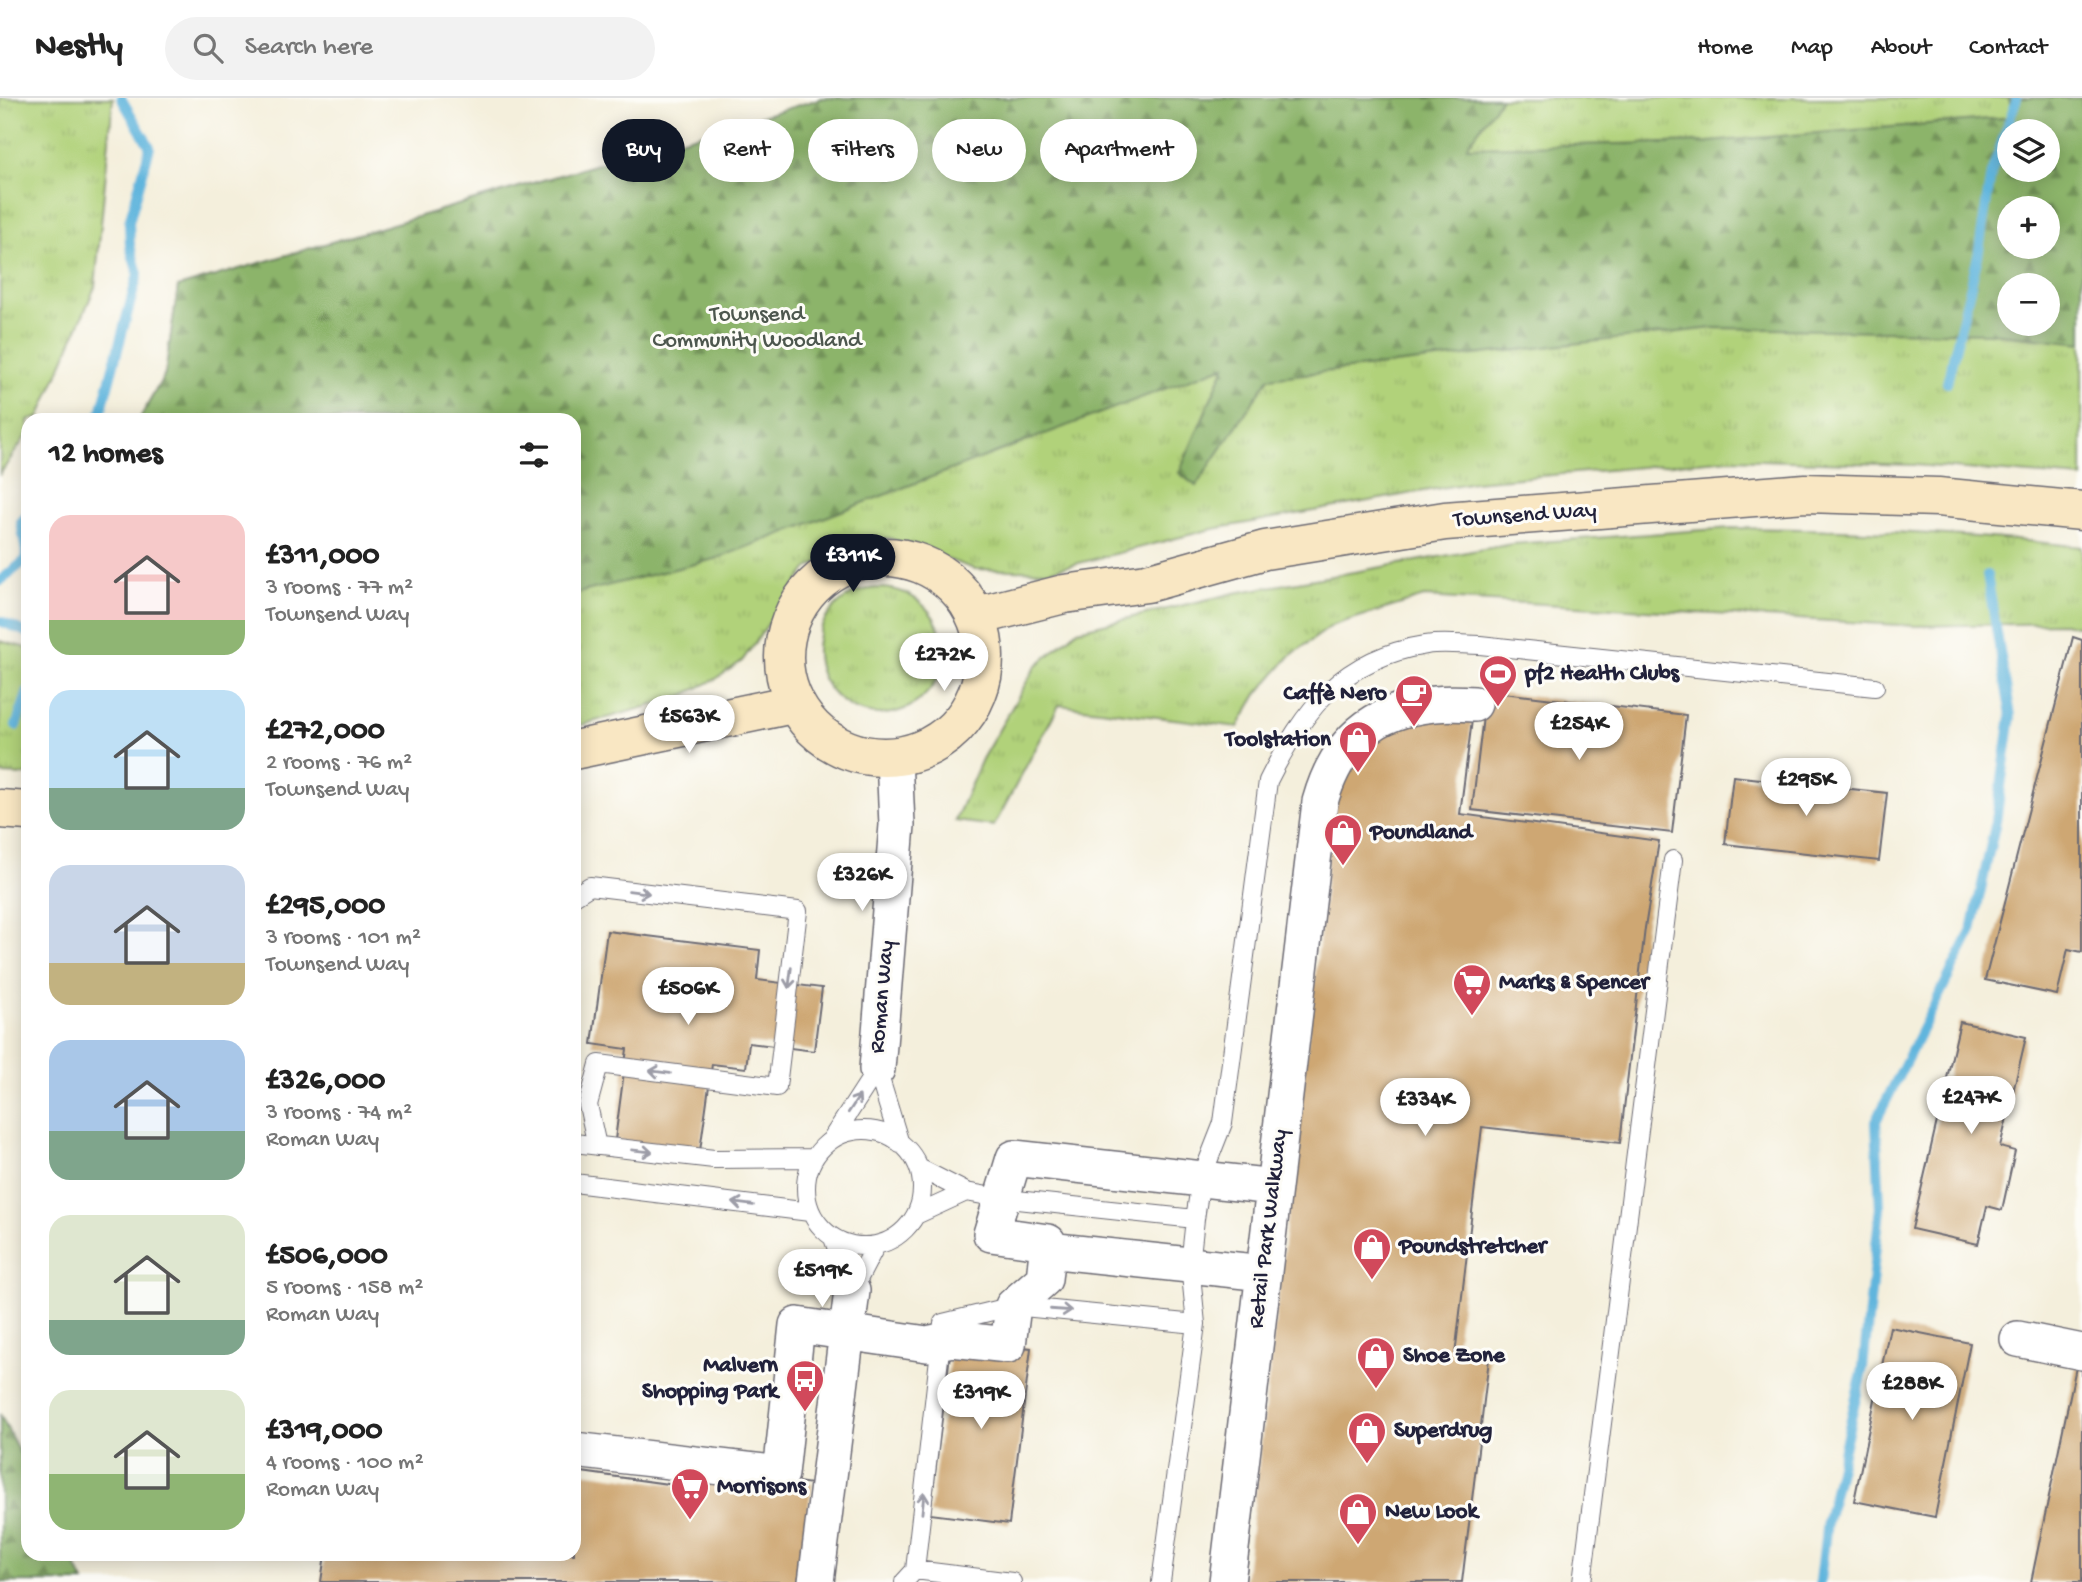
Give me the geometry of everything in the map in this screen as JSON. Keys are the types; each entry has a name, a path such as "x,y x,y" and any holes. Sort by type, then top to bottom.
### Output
{"main road":[{"name":"Townsend Way","path":"977,617 1064,594 1147,583 1265,550 1445,521 1805,493 1938,497 2082,511"},
{"path":"895,556 929,566 952,583 977,617 985,648 984,671 974,704 942,740 894,758 870,759 831,744 793,704 782,651 790,617 799,602 832,570 857,560 895,556"},
{"path":"581,749 793,704"},
{"path":"0,809 21,810"}],"street":[{"name":"Retail Park Walkway","path":"1227,1582 1323,791 1338,757 1368,723 1403,707 1440,701 1474,704"},
{"name":"Roman Way","path":"877,1069 897,825 894,758"},
{"path":"581,1451 781,1474 797,1325 927,1344 952,1339 1009,1345 1013,1306 1044,1279 1048,1250 1048,1242 990,1234 983,1195 1014,1158 1273,1187"},
{"path":"1048,1250 1264,1273"},
{"path":"816,1582 852,1291"},
{"path":"2018,1339 2082,1352"}],"lane":[{"path":"1161,1582 1196,1324 1190,1265 1195,1219 1201,1179 1223,1123 1268,781 1290,737 1326,690 1366,661 1427,645 1480,645 1875,687"},
{"path":"1582,1582 1673,860"},
{"path":"581,892 590,886 798,911 777,1087 599,1064 589,1105 597,1146"},
{"name":"Roman Way","path":"813,1158 831,1140 877,1069"},
{"name":"Roman Way","path":"877,1069 900,1144"},
{"name":"Roman Way","path":"831,1140 850,1131 869,1130 892,1137 910,1152 919,1168"},
{"path":"581,1144 714,1159 813,1158 805,1185 810,1212 833,1238 852,1291"},
{"path":"833,1238 857,1246 876,1245 899,1235 916,1215 921,1197 919,1168 983,1195 1195,1219"},
{"path":"581,1184 810,1212"},
{"path":"916,1215 983,1195"},
{"path":"852,1291 876,1245"},
{"path":"1013,1306 1196,1324"},
{"path":"941,1341 909,1576 1012,1582"}],"green space":[{"path":"0,98 113,98 95,287 41,413 21,413 21,443 0,474"},
{"name":"Townsend Community Woodland","path":"823,98 2082,98 2082,478 1914,465 1730,459 1474,482 1208,530 1048,571 974,569 889,538 848,545 807,569 742,661 716,679 678,698 581,725 581,413 143,413 165,374 178,287 602,163 602,182 685,182 685,138 699,134 699,182 794,182 794,119 751,119"},
{"name":"Townsend Community Woodland","path":"823,98 1501,98 1467,147 1708,142 2013,117 2009,98 2082,98 2082,343 2018,336 2060,336 2060,273 1997,273 1997,334 1714,328 1269,378 1196,486 1179,473 1225,366 715,559 581,592 581,413 143,413 165,374 178,287 602,163 602,182 685,182 685,138 699,134 699,182 794,182 794,119 751,119"},
{"path":"1731,528 1906,533 2082,547 2082,627 2063,623 1916,626 1424,597 1333,625 1290,656 1257,694 1238,727 1059,705 994,826 955,821 982,759 1036,666 1078,630 1235,593 1512,544"},
{"path":"880,588 904,592 925,606 939,627 943,651 939,675 925,696 904,710 880,714 856,710 835,696 821,675 817,651 821,627 835,606 856,592"},
{"path":"0,641 21,646 21,775 0,774"},
{"path":"0,1414 21,1456 21,1561 74,1561 84,1582 0,1582"}],"building":[{"path":"2073,637 2082,640 2082,952 2068,949 2057,995 1985,980"},
{"path":"1486,691 1686,715 1672,833 1472,810"},
{"path":"1474,704 1460,814 1659,841 1645,928 1620,1143 1482,1127 1455,1355 1489,1359 1462,1582 1245,1582 1325,891 1332,803 1368,724"},
{"path":"1733,776 1887,793 1879,861 1725,844"},
{"path":"607,931 760,950 757,980 822,988 814,1051 749,1043 746,1068 712,1064 700,1151 615,1140 627,1049 592,1044"},
{"path":"1960,1022 2026,1037 2000,1147 2015,1151 2002,1210 1987,1206 1978,1244 1912,1229"},
{"path":"1890,1327 1970,1343 1935,1517 1854,1501"},
{"path":"952,1339 1031,1348 1009,1524 930,1514"},
{"path":"2076,1367 2082,1369 2082,1582 2031,1582"},
{"name":"Morrisons","path":"693,1467 812,1484 798,1582 321,1582 324,1561 581,1561 581,1472 690,1487"}],"waterway":[{"path":"101,413 138,274 130,246 129,222 150,147 121,98"},
{"path":"1947,383 1978,256 1991,174 2017,98"},
{"path":"0,581 21,564"},
{"path":"1820,1582 1827,1521 1863,1368 1880,1208 1876,1121 1972,930 1996,821 2011,716 1987,575"},
{"path":"0,621 21,630"},
{"path":"16,726 21,711"}],"place":[{"name":"pf2 Health Clubs","path":"1498,708"},
{"name":"Caffè Nero","path":"1414,728"},
{"name":"Toolstation","path":"1358,774"},
{"name":"Poundland","path":"1343,867"},
{"name":"Marks & Spencer","path":"1472,1017"},
{"name":"Poundstretcher","path":"1372,1281"},
{"name":"Shoe Zone","path":"1376,1390"},
{"name":"Malvern Shopping Park","path":"805,1413"},
{"name":"Superdrug","path":"1367,1465"},
{"name":"Morrisons","path":"690,1521"},
{"name":"New Look","path":"1358,1546"}]}
